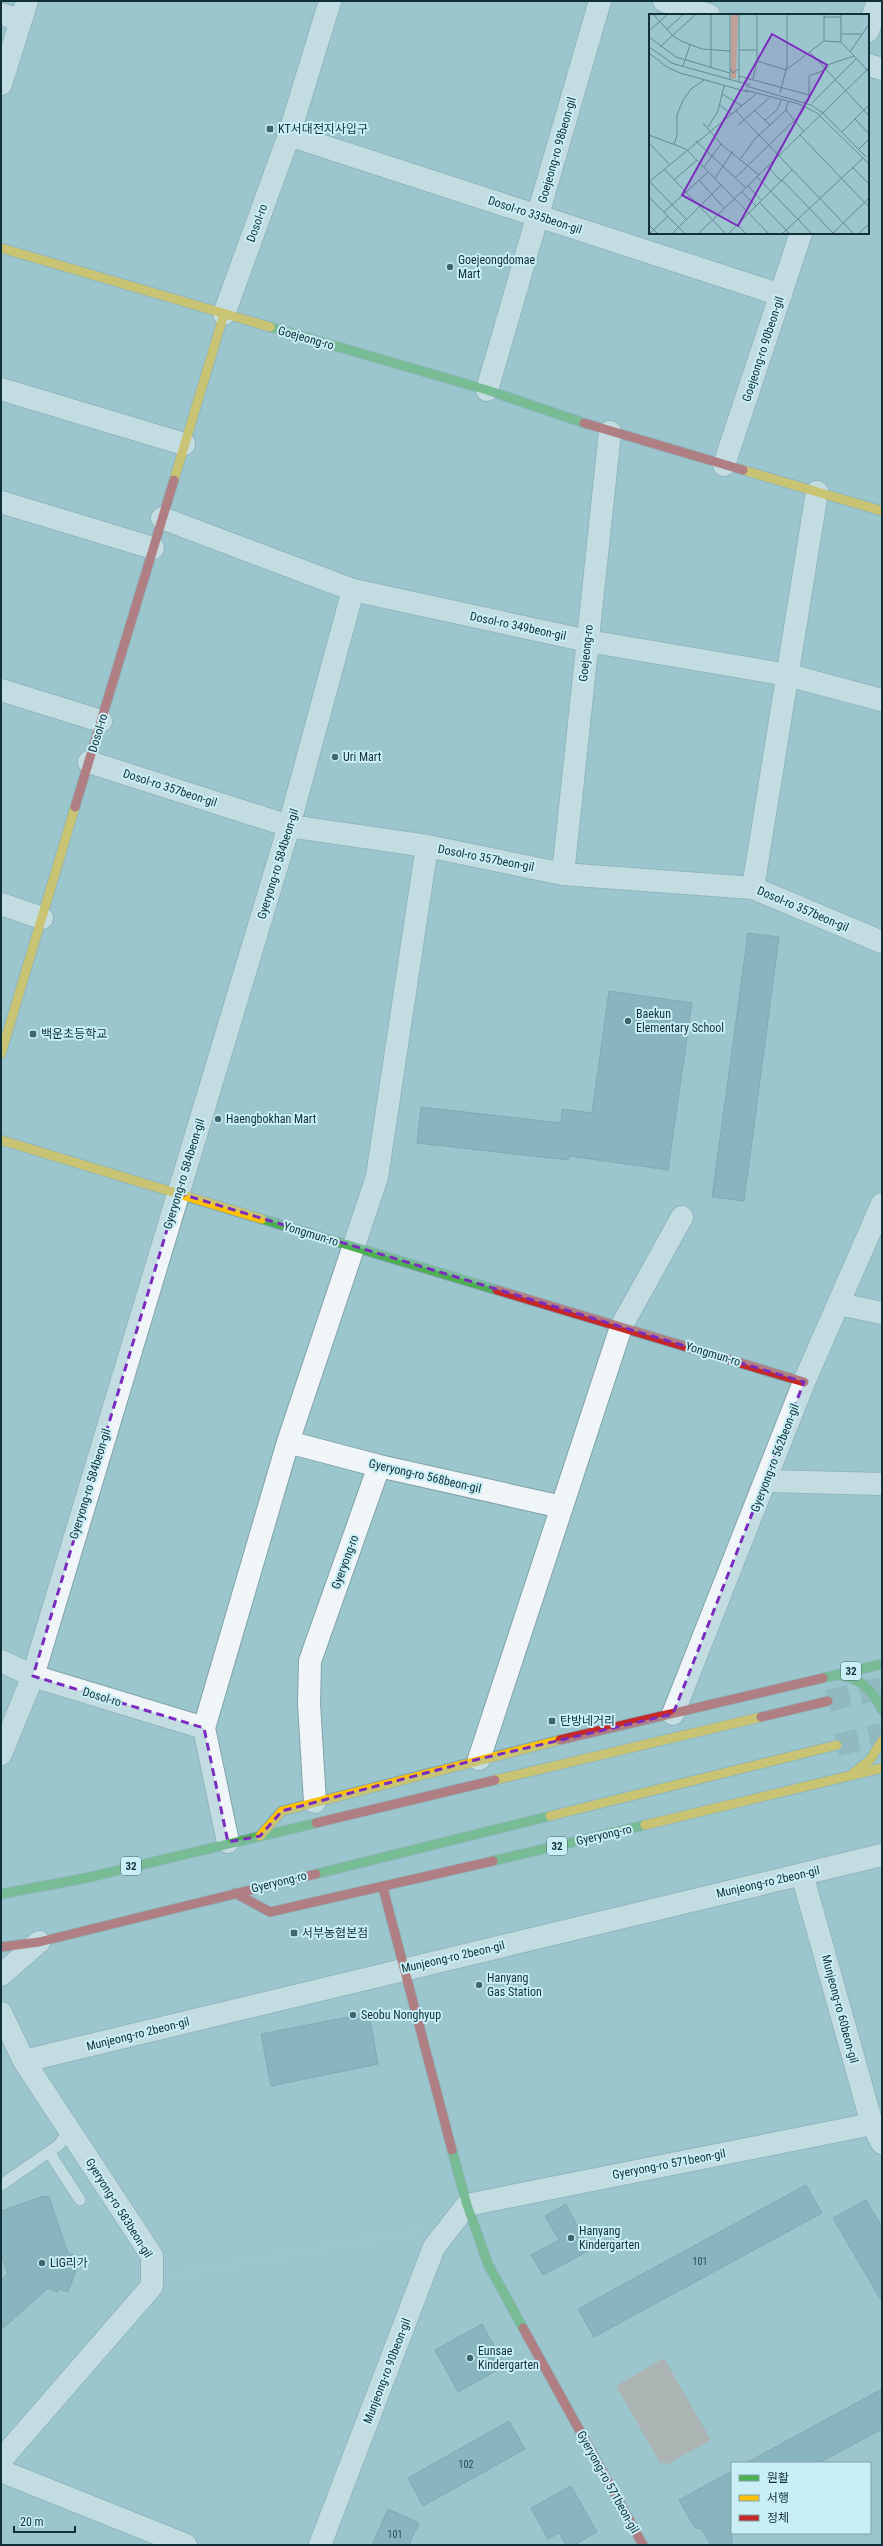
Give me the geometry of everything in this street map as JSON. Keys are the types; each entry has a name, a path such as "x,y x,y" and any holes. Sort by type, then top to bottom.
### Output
{"main road":[{"name":"Goejeong-ro","path":"1,248 487,390 610,432 882,511"},
{"name":"Dosol-ro","path":"1,1054 224,314"},
{"name":"Yongmun-ro","path":"1,1140 804,1382"},
{"name":"32","path":"260,1836 282,1811 479,1759 882,1664"},
{"path":"821,1678 838,1675 854,1679 868,1688 878,1700 882,1710"},
{"name":"32","path":"1,1894 86,1878 228,1842 260,1836 828,1701"},
{"path":"843,1778 869,1762 880,1749 882,1741"},
{"name":"Gyeryong-ro","path":"1,1947 39,1942 836,1745"},
{"name":"Gyeryong-ro","path":"235,1893 270,1912 383,1888 882,1768"},
{"name":"Gyeryong-ro 571beon-gil","path":"383,1888 403,1969 467,2204 488,2264 643,2545"}],"street":[{"name":"Dosol-ro","path":"224,314 289,135 330,1"},
{"name":"Goejeong-ro 98beon-gil","path":"487,390 600,1"},
{"path":"664,1 706,14"},
{"path":"869,28 878,1"},
{"path":"1,84 16,12"},
{"path":"869,65 882,69"},
{"name":"Dosol-ro 335beon-gil","path":"289,135 781,295"},
{"name":"Goejeong-ro 90beon-gil","path":"724,465 801,234"},
{"path":"1,389 184,444"},
{"name":"Goejeong-ro","path":"563,874 610,432"},
{"path":"754,888 817,492"},
{"path":"1,502 153,548"},
{"name":"Dosol-ro 349beon-gil","path":"162,518 353,590 588,641 788,675 882,700"},
{"name":"Gyeryong-ro 584beon-gil","path":"1,1754 33,1676 290,826 353,590"},
{"path":"1,690 102,720"},
{"name":"Dosol-ro 357beon-gil","path":"89,762 290,826 427,846 563,874 754,888 882,942"},
{"path":"228,1842 204,1728 288,1442 353,1246 378,1177 427,846"},
{"path":"1,904 42,918"},
{"name":"Gyeryong-ro 562beon-gil","path":"673,1714 804,1382 882,1204"},
{"path":"479,1759 621,1327 682,1217"},
{"path":"839,1304 882,1313"},
{"name":"Gyeryong-ro 568beon-gil","path":"288,1442 379,1466 562,1507"},
{"name":"Gyeryong-ro","path":"315,1802 309,1704 310,1660 379,1466"},
{"path":"766,1481 882,1484"},
{"name":"Dosol-ro","path":"1,1661 33,1676 204,1728"},
{"name":"Munjeong-ro 2beon-gil","path":"24,2061 882,1855"},
{"name":"Munjeong-ro 60beon-gil","path":"802,1874 872,2124 882,2143"},
{"path":"1,1975 39,1942"},
{"name":"Gyeryong-ro 583beon-gil","path":"1,2013 24,2061 152,2256 152,2286 1,2460"},
{"name":"Gyeryong-ro 583beon-gil","path":"1,2042 24,2061"},
{"name":"Gyeryong-ro 571beon-gil","path":"467,2204 872,2124"},
{"name":"Munjeong-ro 90beon-gil","path":"320,2545 434,2247 467,2204"},
{"path":"1,2471 186,2545"}],"lane":[{"path":"1,2185 59,2145 69,2130"},
{"path":"49,2152 80,2200"}],"path":[{"path":"152,2280 428,2228 444,2233"}],"highlighted area":[{"path":"178,1193 804,1382 673,1714 479,1759 282,1811 260,1836 228,1842 204,1728 33,1676"}],"shaded area":[{"path":"664,2358 711,2440 668,2464 660,2463 616,2386"}],"building":[{"path":"748,933 779,937 744,1201 712,1197"},
{"path":"609,991 692,1003 668,1170 569,1156 568,1160 417,1143 421,1107 561,1123 562,1109 592,1113"},
{"path":"369,2013 378,2064 271,2086 261,2034"},
{"path":"806,2185 822,2213 594,2337 578,2309"},
{"name":"LIG리가","path":"44,2196 49,2197 68,2253 81,2258 68,2292 59,2289 57,2292 48,2288 1,2330 1,2280 8,2274 1,2255 1,2211"},
{"path":"866,2200 882,2227 882,2302 833,2218"},
{"name":"Hanyang Kindergarten","path":"566,2204 590,2250 543,2275 531,2255 559,2240 545,2216"},
{"name":"Eunsae Kindergarten","path":"482,2324 505,2366 458,2392 435,2350"},
{"path":"882,2389 882,2429 821,2462 748,2462"},
{"path":"509,2421 525,2449 423,2506 408,2478"},
{"path":"731,2472 732,2545 711,2545 702,2529 695,2528 679,2500"},
{"path":"571,2486 597,2532 574,2545 566,2545 559,2533 548,2539 531,2508"},
{"path":"388,2509 419,2523 409,2545 372,2545"}],"tunnel":[{"path":"828,1701 882,1688"},
{"path":"837,1745 882,1734"}],"traffic: fast":[{"path":"270,327 487,390 584,423"},
{"path":"262,1219 497,1290"},
{"path":"823,1678 882,1664"},
{"path":"835,1675 851,1678 864,1685 874,1696 882,1710"},
{"path":"316,1874 550,1816"},
{"path":"1,1894 86,1878 316,1823"},
{"path":"493,1861 645,1825"},
{"path":"452,2150 467,2205 488,2264 523,2328"}],"traffic: slow":[{"path":"1,248 270,327"},
{"path":"174,480 224,314"},
{"path":"743,470 882,511"},
{"path":"1,1054 75,807"},
{"path":"1,1140 262,1219"},
{"path":"495,1780 761,1717"},
{"path":"260,1836 282,1811 560,1740"},
{"path":"853,1773 870,1760 882,1741"},
{"path":"550,1816 837,1745"},
{"path":"645,1825 882,1768"}],"traffic: jam":[{"path":"584,423 743,470"},
{"path":"75,807 174,480"},
{"path":"497,1290 804,1382"},
{"path":"560,1740 823,1678"},
{"path":"761,1717 828,1701"},
{"path":"316,1823 495,1780"},
{"path":"235,1893 270,1912 493,1861"},
{"path":"1,1947 39,1942 316,1874"},
{"path":"383,1888 452,2150"},
{"path":"523,2328 643,2545"}],"place":[{"name":"KT서대전지사입구","path":"270,129"},
{"name":"Goejeongdomae Mart","path":"450,267"},
{"name":"Uri Mart","path":"335,757"},
{"name":"Baekun Elementary School","path":"628,1021"},
{"name":"백운초등학교","path":"33,1034"},
{"name":"Haengbokhan Mart","path":"218,1119"},
{"name":"탄방네거리","path":"552,1721"},
{"name":"서부농협본점","path":"294,1933"},
{"name":"Hanyang Gas Station","path":"479,1985"},
{"name":"Seobu Nonghyup","path":"353,2015"},
{"name":"Hanyang Kindergarten","path":"571,2238"},
{"name":"LIG리가","path":"42,2263"},
{"name":"Eunsae Kindergarten","path":"470,2358"}]}
